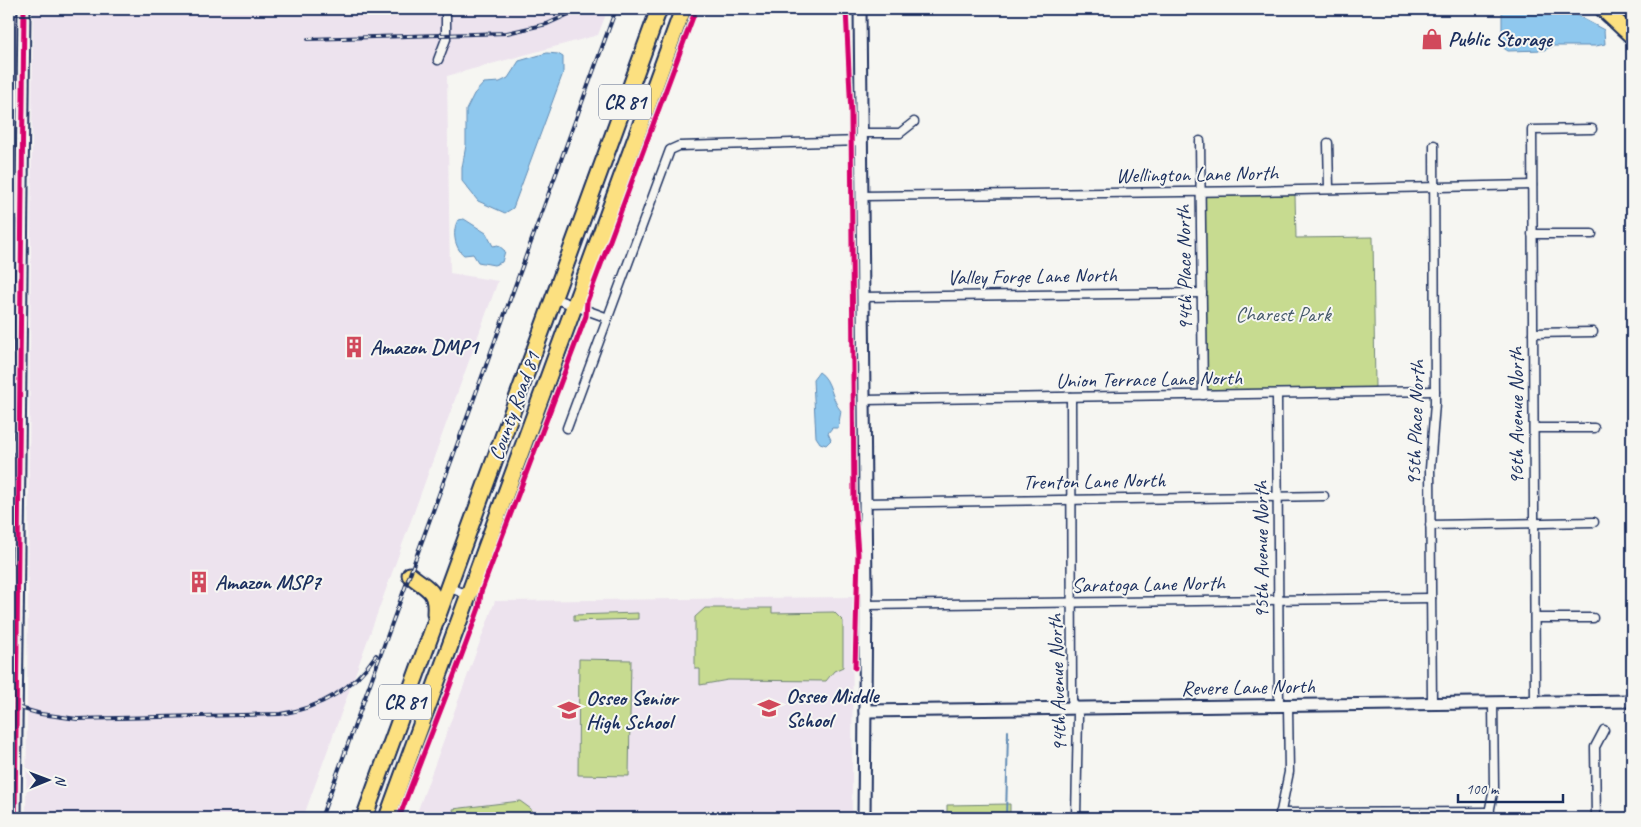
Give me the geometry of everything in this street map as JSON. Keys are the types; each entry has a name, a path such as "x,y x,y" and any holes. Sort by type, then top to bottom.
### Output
{"highway":[{"path":"636,73 651,9"},
{"name":"County Road 81","path":"364,818 659,9"},
{"name":"County Road 81","path":"387,818 682,9"},
{"path":"1603,9 1632,36"},
{"path":"1617,9 1632,26"},
{"path":"434,624 436,607 432,591 410,575 418,575 448,587"}],"street":[{"path":"15,818 14,451 24,9"},
{"path":"438,60 446,38 446,9"},
{"path":"860,9 866,605 864,818"},
{"path":"567,428 670,150 679,146 862,137 900,133 914,122"},
{"name":"96th Avenue North","path":"1536,702 1532,130 1592,129"},
{"name":"94th Place North","path":"1200,141 1203,395"},
{"path":"1328,143 1329,188"},
{"name":"95th Place North","path":"1432,703 1430,470 1435,392 1434,145"},
{"name":"Wellington Lane North","path":"862,196 1200,192 1532,185"},
{"path":"1532,234 1592,234"},
{"name":"Valley Forge Lane North","path":"863,297 1202,293"},
{"path":"553,298 608,318"},
{"path":"1533,333 1592,332"},
{"name":"Union Terrace Lane North","path":"864,400 1435,392"},
{"name":"95th Avenue North","path":"1277,394 1278,600 1288,772 1280,816"},
{"name":"94th Avenue North","path":"1070,397 1072,700 1078,715 1076,818"},
{"path":"1534,428 1594,428"},
{"path":"9,443 14,451"},
{"name":"Trenton Lane North","path":"865,502 1324,496"},
{"path":"1430,525 1594,522"},
{"path":"448,587 468,596"},
{"name":"Saratoga Lane North","path":"866,605 1431,598"},
{"path":"1535,618 1593,618"},
{"name":"Revere Lane North","path":"865,711 1632,701"},
{"path":"1280,816 1489,815 1494,788 1493,702"},
{"path":"1596,818 1596,747 1604,730"}],"shaded area":[{"path":"9,9 17,9 12,431 9,436"},
{"path":"33,9 608,9 598,35 447,76 450,273 498,281 303,818 26,818"},
{"path":"9,460 12,466 9,775"},
{"path":"853,597 852,818 415,818 495,601"}],"green space":[{"name":"Charest Park","path":"1295,195 1296,238 1373,237 1375,389 1207,391 1205,196"},
{"path":"705,608 772,608 772,613 834,612 843,621 843,667 834,671 826,681 728,680 700,685 700,669 695,669 695,617"},
{"path":"638,613 638,619 574,621 574,615"},
{"path":"579,659 631,660 629,776 578,775"},
{"path":"520,801 531,809 532,818 455,818 453,809"},
{"path":"1010,804 1010,818 947,818 947,805"}],"water":[{"path":"1502,9 1565,9 1604,30 1605,44 1596,46 1553,46 1544,50 1508,51 1502,47"},
{"path":"547,53 558,54 563,57 563,73 513,208 505,213 478,201 462,181 466,145 466,110 474,94 484,83 500,82 508,78 519,61"},
{"path":"464,219 486,233 493,246 498,245 505,251 502,262 494,265 478,262 473,254 464,255 461,252 456,243 455,229 458,220"},
{"path":"819,372 827,380 841,411 838,428 832,428 828,433 831,440 826,445 820,443 816,437 813,380"}],"waterway":[{"path":"1006,818 1008,731"}],"railway":[{"path":"308,39 507,33 547,24 580,9"},
{"path":"321,818 616,9"},
{"path":"9,705 41,714 77,719 280,714 309,707 335,695 357,678 376,655"}],"cycle path":[{"path":"15,818 24,9"},
{"path":"399,818 479,608 481,592 586,316 587,302 696,9"},
{"path":"846,9 851,114 854,499 858,554 855,668"}],"place":[{"name":"Public Storage","path":"1432,39"},
{"name":"Amazon DMP1","path":"354,347"},
{"name":"Amazon MSP7","path":"199,582"},
{"name":"Osseo Middle School","path":"769,708"},
{"name":"Osseo Senior High School","path":"569,710"}]}
